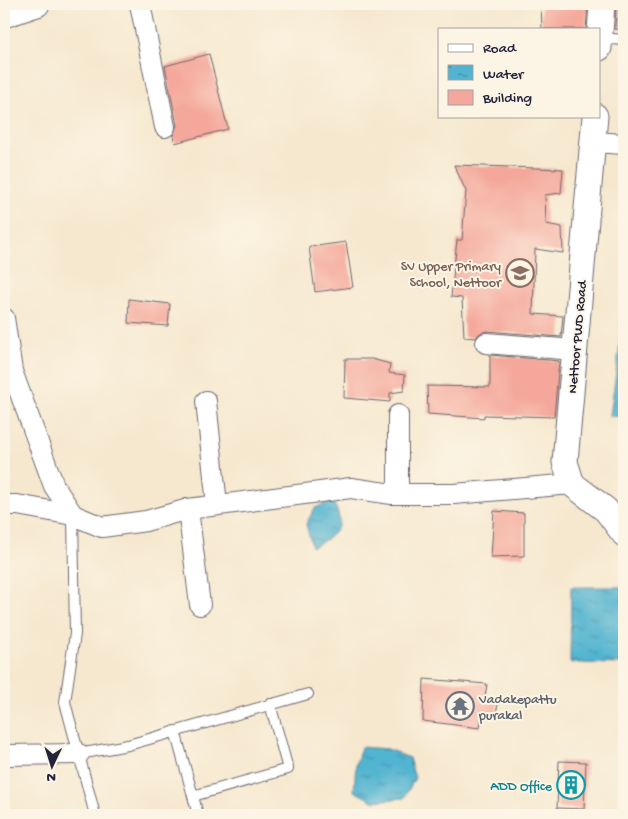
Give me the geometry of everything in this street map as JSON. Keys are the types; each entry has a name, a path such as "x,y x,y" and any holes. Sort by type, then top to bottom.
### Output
{"street":[{"path":"4,15 37,4"},
{"path":"140,4 165,127"},
{"path":"602,4 608,42"},
{"name":"Nettoor PWD Road","path":"572,484 565,462 594,142 594,118"},
{"path":"594,142 624,144"},
{"path":"4,318 12,371 54,486 73,516"},
{"path":"486,343 575,350"},
{"path":"206,401 218,505"},
{"path":"398,415 398,494"},
{"path":"4,505 16,504 73,516 102,528 146,521 188,509 351,488 398,494 454,494 572,484 615,511 624,534"},
{"path":"188,509 200,605"},
{"path":"4,756 79,754"}],"lane":[{"path":"73,516 75,634 65,702 95,815"},
{"path":"79,754 107,750 308,694"},
{"path":"193,796 288,769 270,704"},
{"path":"175,731 198,815"}],"water":[{"path":"624,285 624,417 610,416 619,351"},
{"path":"332,501 337,510 339,524 332,535 312,547 306,524 315,508"},
{"path":"571,587 624,587 624,664 570,663"},
{"path":"361,747 388,749 409,758 415,778 404,798 373,801 354,791 356,763"}],"building":[{"path":"541,4 588,4 586,28 542,28"},
{"path":"616,9 624,9 624,29 615,29"},
{"path":"209,54 228,129 175,143 173,136 177,125 165,66"},
{"name":"SV Upper Primary School, Nettoor","path":"454,165 563,169 561,193 545,195 546,224 562,227 563,253 535,249 533,314 563,316 561,337 487,331 480,333 476,338 464,337 462,298 451,297 457,240 462,240 466,191"},
{"path":"346,242 353,287 315,292 309,247"},
{"path":"129,299 170,304 168,326 128,323"},
{"path":"490,355 559,361 554,417 484,415 484,418 428,414 427,386 490,387"},
{"path":"345,359 372,359 390,364 389,373 405,375 404,391 390,393 390,402 344,398"},
{"path":"494,511 524,513 524,556 491,557"},
{"name":"Vadakepattu purakal","path":"424,679 487,684 485,697 499,701 495,716 482,712 480,728 423,721"},
{"name":"ADD Office","path":"559,761 586,762 584,809 557,808"}],"place":[{"name":"SV Upper Primary School, Nettoor","path":"520,273"},
{"name":"Vadakepattu purakal","path":"460,706"},
{"name":"ADD Office","path":"571,785"}]}
